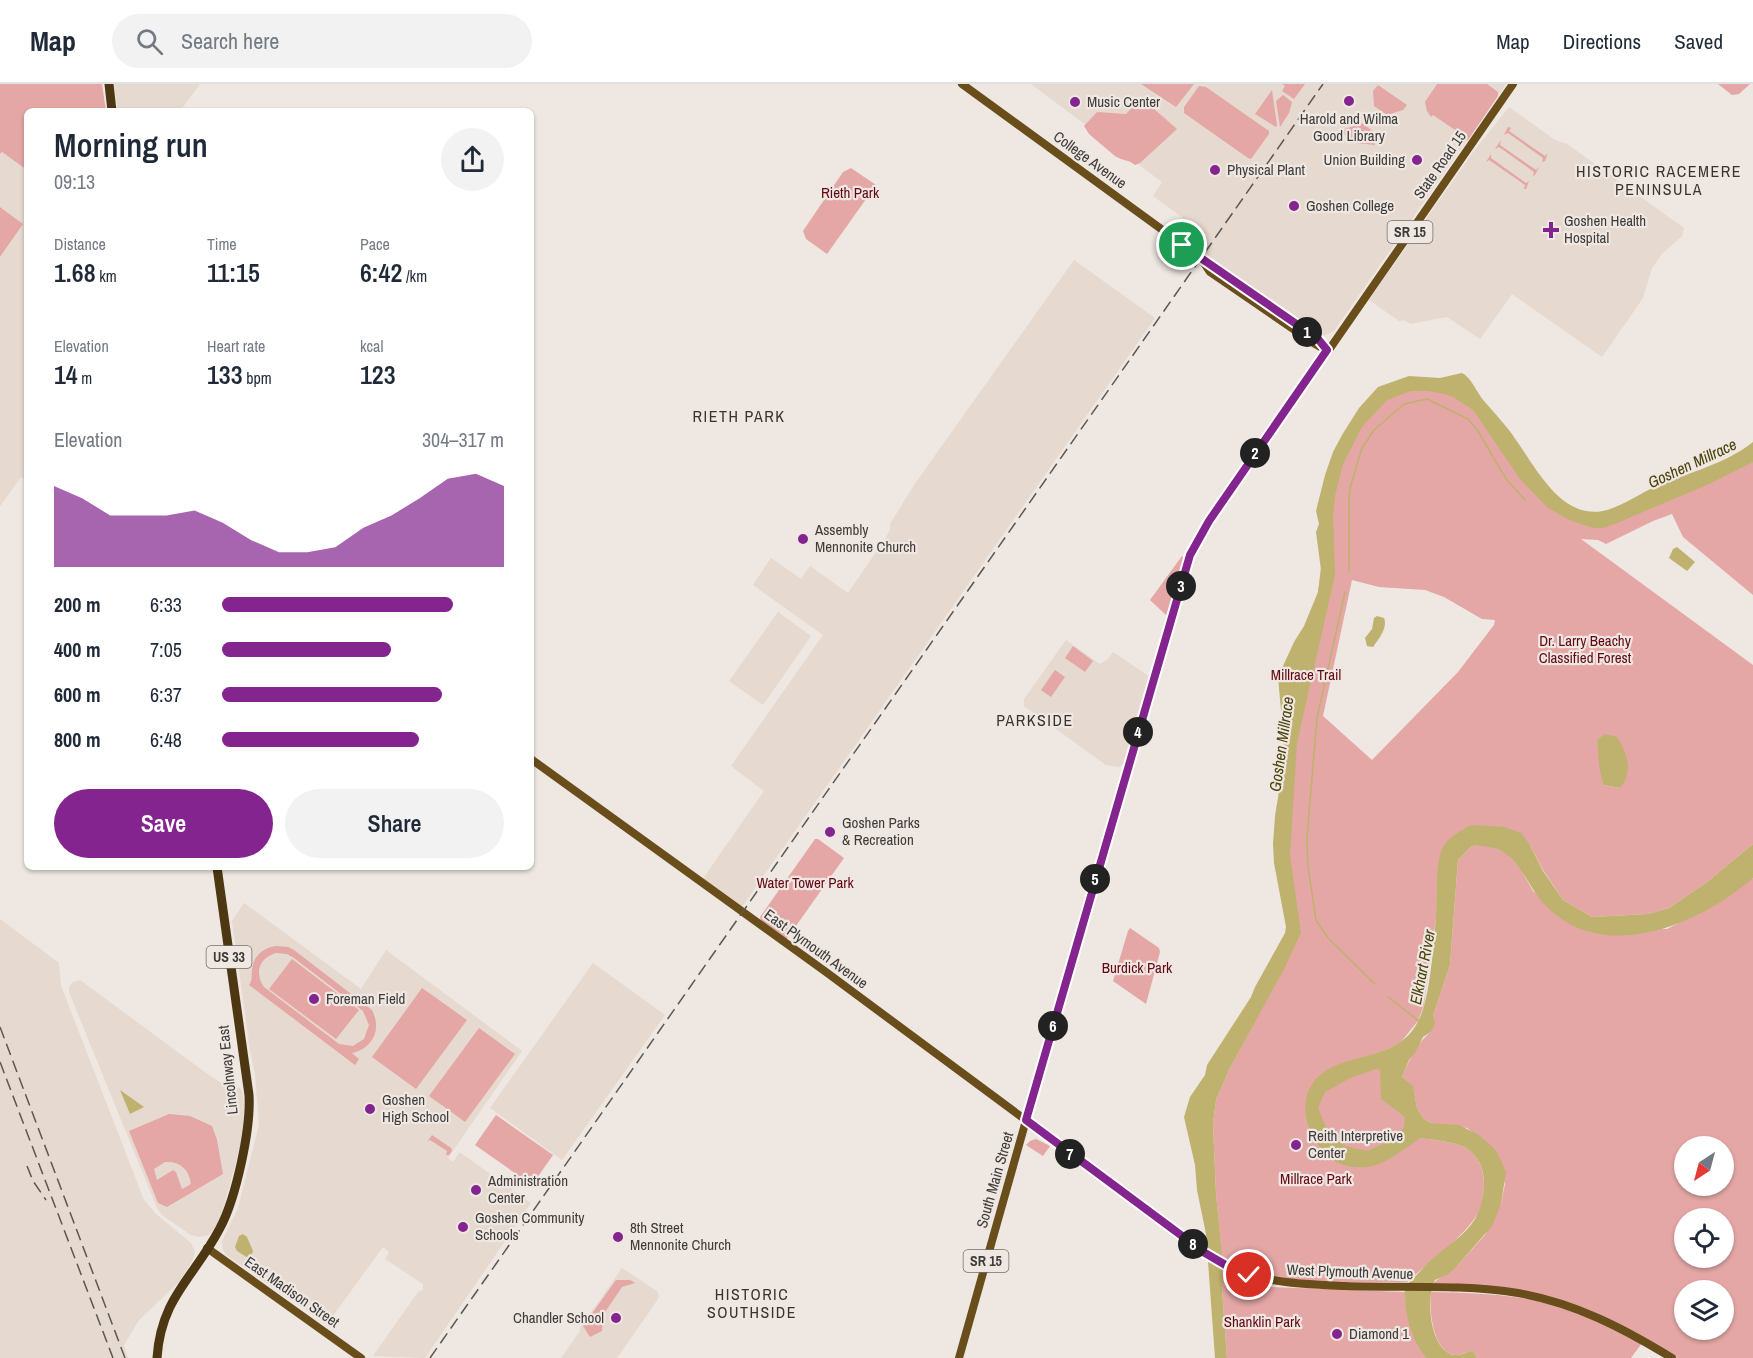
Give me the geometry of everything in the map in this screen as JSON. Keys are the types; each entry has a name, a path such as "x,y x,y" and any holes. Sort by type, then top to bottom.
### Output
{"highway":[{"path":"109,84 112,108"},
{"name":"Lincolnway East","path":"157,1358 159,1334 165,1315 175,1295 220,1227 230,1204 246,1139 249,1114 247,1081 218,870"}],"main road":[{"name":"College Avenue","path":"962,84 1201,258 1318,339 1327,350"},
{"name":"State Road 15","path":"1327,350 1513,84"},
{"name":"South Main Street","path":"959,1358 1190,555 1209,521 1327,350"},
{"name":"East Plymouth Avenue","path":"534,761 1026,1120"},
{"name":"West Plymouth Avenue","path":"1026,1120 1205,1253 1249,1275 1280,1283 1442,1288 1517,1293 1566,1305 1613,1324 1672,1358"},
{"name":"East Madison Street","path":"207,1248 361,1358"}],"shaded area":[{"path":"114,84 200,84 182,108 118,108"},
{"name":"Goshen College","path":"1031,84 1506,84 1334,331 1324,336 1296,322 1198,251 1197,248 1206,235 1153,196 1162,182"},
{"name":"Goshen Health Hospital","path":"1509,107 1555,140 1567,144 1684,228 1682,236 1662,254 1652,268 1643,298 1602,357 1512,294 1480,339 1447,317 1410,324 1404,320 1399,321 1369,300 1474,151"},
{"path":"2,152 24,168 24,479 21,477 0,506 0,257 23,224 0,207 0,154"},
{"path":"1074,260 1155,318 741,908 702,880 764,791 731,766 823,635 753,585 771,558 801,579 810,566 848,593 885,539 890,530 890,524 914,485"},
{"path":"1462,373 1509,430 1551,489 1574,507 1588,511 1603,511 1617,506 1657,486 1719,462 1753,442 1753,462 1709,484 1617,523 1603,528 1593,528 1569,520 1548,508 1520,479 1473,410 1453,397 1428,391 1411,391 1387,400 1362,427 1343,464 1335,496 1333,514 1335,575 1297,743 1290,855 1301,933 1230,1068 1216,1100 1213,1124 1227,1358 1215,1358 1206,1234 1197,1190 1195,1165 1184,1117 1190,1097 1205,1075 1207,1065 1251,997 1285,933 1273,844 1284,744 1278,677 1304,626 1318,592 1321,570 1316,532 1319,524 1316,511 1325,475 1342,435 1359,408 1378,387 1409,376 1440,378"},
{"path":"1677,547 1695,562 1687,571 1669,558 1673,549"},
{"path":"778,612 811,636 763,705 729,681"},
{"path":"1377,616 1384,618 1384,629 1373,647 1367,646 1365,638 1372,629 1374,618"},
{"path":"1066,640 1100,664 1107,660 1113,652 1150,677 1125,762 1120,767 1106,765 1024,706 1024,699"},
{"path":"1605,734 1617,737 1628,762 1627,776 1620,788 1603,785 1597,740"},
{"path":"1471,825 1504,827 1521,833 1563,900 1592,917 1648,914 1669,908 1707,882 1753,844 1753,878 1732,895 1681,922 1653,931 1625,935 1598,934 1572,925 1548,908 1518,866 1501,851 1472,846 1458,860 1450,965 1433,1016 1435,1023 1431,1032 1423,1037 1402,1077 1413,1086 1417,1108 1424,1119 1431,1123 1459,1125 1479,1135 1496,1150 1506,1172 1501,1204 1492,1226 1458,1265 1447,1275 1435,1280 1430,1299 1432,1323 1440,1345 1447,1352 1455,1355 1473,1351 1477,1358 1426,1358 1409,1324 1405,1287 1431,1260 1466,1231 1475,1219 1482,1202 1484,1183 1480,1165 1476,1157 1465,1147 1420,1138 1395,1156 1374,1166 1344,1165 1331,1158 1315,1140 1309,1129 1305,1105 1313,1083 1325,1071 1339,1064 1388,1049 1403,1040 1415,1026 1424,1006 1430,973 1440,854 1448,840","holes":["1376,1069 1380,1070 1381,1099 1405,1117 1404,1128 1388,1142 1367,1151 1345,1146 1330,1136 1318,1108 1325,1092 1350,1078"]},
{"name":"Goshen High School","path":"244,903 361,989 386,950 522,1051 448,1158 453,1162 461,1153 531,1203 425,1358 373,1356 418,1292 423,1290 423,1284 385,1259 389,1252 383,1247 327,1324 226,1255 223,1250 222,1241 238,1208 259,1125 255,1074 232,921"},
{"path":"0,919 59,963 61,986 144,1200 156,1214 191,1243 195,1252 179,1282 139,1320 124,1345 128,1358 0,1358"},
{"path":"593,963 665,1015 562,1160 490,1108"},
{"path":"80,980 206,1073 221,1083 240,1088 243,1093 245,1121 243,1136 224,1205 217,1224 209,1235 199,1237 191,1235 162,1215 157,1208 69,992 69,987 73,982"},
{"path":"120,1090 144,1107 130,1114"},
{"path":"243,1234 247,1237 253,1251 248,1258 235,1247 239,1236"},
{"name":"Chandler School","path":"622,1268 658,1292 659,1297 654,1305 617,1358 561,1358 580,1328"}],"green space":[{"path":"0,84 102,84 106,108 24,108 24,168 2,152 0,154"},
{"path":"1141,84 1194,84 1176,107"},
{"path":"1282,84 1305,84 1294,99 1282,91 1285,86"},
{"path":"1437,84 1487,84 1498,92 1498,96 1468,140 1464,141 1459,137 1461,134 1433,115 1431,117 1427,111 1425,102"},
{"path":"1718,84 1750,84 1739,94 1732,95"},
{"path":"1378,85 1407,105 1403,110 1387,115 1374,106 1373,91"},
{"path":"1199,86 1206,87 1269,131 1251,159 1184,113 1184,107"},
{"path":"1272,90 1277,125 1276,127 1255,114"},
{"path":"1283,95 1292,102 1289,113 1280,127 1276,101"},
{"path":"1139,100 1146,102 1177,129 1135,165 1115,156 1089,134 1084,126 1097,112 1126,114"},
{"path":"1362,123 1374,132 1375,145 1356,143 1342,133 1345,129"},
{"path":"1508,127 1511,128 1509,131 1545,156 1548,153 1545,161 1542,162 1543,158 1508,133 1504,135"},
{"path":"1501,140 1500,145 1536,170 1539,167 1535,175 1533,176 1534,172 1499,147 1495,149"},
{"path":"1491,154 1491,158 1526,183 1529,181 1526,189 1524,189 1525,185 1489,160 1486,162"},
{"name":"Rieth Park","path":"851,168 876,185 827,254 806,239 803,231 843,172"},
{"path":"0,207 23,224 0,257"},
{"path":"1420,382 1473,400 1560,504 1588,519 1753,448 1753,595 1683,537 1672,514 1606,544 1598,540 1581,539 1753,665 1753,844 1707,882 1669,908 1648,914 1592,917 1563,900 1530,845 1471,825 1437,876 1436,918 1424,1005 1418,1021 1400,1043 1384,1051 1405,1117 1420,1138 1465,1147 1476,1157 1483,1175 1481,1205 1472,1222 1457,1238 1407,1282 1336,1282 1289,1279 1266,1275 1222,1258 1213,1124 1216,1100 1230,1068 1279,977 1266,969 1293,930 1283,835 1313,634 1326,526 1341,452 1381,395","holes":["1352,580 1379,587 1425,590 1444,597 1482,619 1495,620 1494,625 1458,672 1372,760 1323,716","1597,740 1620,788 1603,785"]},
{"path":"1182,556 1184,558 1167,616 1150,600"},
{"path":"1073,646 1093,661 1085,672 1065,658"},
{"path":"1055,670 1065,677 1051,697 1041,690"},
{"name":"Water Tower Park","path":"815,839 844,858 786,940 761,921 760,917"},
{"path":"1488,845 1507,853 1519,866 1533,891 1574,926 1667,929 1706,909 1753,878 1753,1358 1678,1358 1621,1325 1567,1302 1433,1283 1458,1265 1485,1235 1501,1204 1505,1184 1496,1150 1467,1128 1431,1123 1424,1119 1417,1108 1413,1087 1402,1077 1418,1046 1431,1032 1433,1016 1450,965 1458,860 1472,846"},
{"name":"Burdick Park","path":"1130,928 1159,948 1160,952 1146,1004 1113,981"},
{"path":"271,947 288,947 294,950 372,1010 376,1031 365,1047 352,1053 359,1059 355,1065 249,985 254,961 263,951","holes":["276,953 287,954 363,1011 369,1025 364,1039 353,1046 339,1044 264,987 259,976 262,962"]},
{"name":"Foreman Field","path":"292,959 359,1010 336,1039 269,989"},
{"path":"422,988 467,1020 416,1089 372,1057"},
{"path":"479,1028 515,1054 465,1122 429,1096"},
{"path":"169,1114 190,1116 212,1126 223,1174 167,1207 158,1203 129,1131","holes":["165,1162 183,1167 191,1184 182,1189 176,1172 173,1170 157,1180 154,1169"]},
{"path":"496,1115 553,1155 532,1185 475,1145"},
{"path":"432,1135 451,1148 449,1155 446,1155 447,1151 430,1140 427,1142"},
{"path":"1036,1139 1050,1146 1043,1156 1026,1145"},
{"name":"Shanklin Park","path":"1222,1270 1271,1287 1405,1292 1405,1301 1426,1358 1227,1358"},
{"path":"616,1280 630,1280 635,1283 622,1287 603,1315 602,1331 590,1337 583,1326"},
{"path":"1431,1292 1490,1294 1549,1303 1587,1315 1642,1343 1631,1358 1477,1358 1473,1351 1455,1355 1447,1352 1437,1338 1432,1318"}],"waterway":[{"path":"1349,572 1350,488 1362,448 1374,430 1404,404 1427,399 1468,419 1478,431 1506,479 1525,500"},
{"path":"1345,592 1317,718 1307,838 1308,867 1316,920 1328,938 1375,984"},
{"name":"Elkhart River","path":"1388,997 1419,1021"}],"railway":[{"path":"430,1358 1323,84"},
{"path":"0,1027 125,1358"},
{"path":"0,1062 113,1358"},
{"path":"27,1166 33,1181 46,1200"}],"place":[{"name":"Harold and Wilma Good Library","path":"1349,101"},
{"name":"Music Center","path":"1075,102"},
{"name":"Union Building","path":"1417,160"},
{"name":"Physical Plant","path":"1215,170"},
{"name":"Goshen College","path":"1294,206"},
{"name":"Goshen Health Hospital","path":"1551,230"},
{"name":"Assembly Mennonite Church","path":"803,539"},
{"name":"Goshen Parks & Recreation","path":"830,832"},
{"name":"Foreman Field","path":"314,999"},
{"name":"Goshen High School","path":"370,1109"},
{"name":"Reith Interpretive Center","path":"1296,1145"},
{"name":"Administration Center","path":"476,1190"},
{"name":"Goshen Community Schools","path":"463,1227"},
{"name":"8th Street Mennonite Church","path":"618,1237"},
{"name":"Chandler School","path":"616,1318"},
{"name":"Diamond 1","path":"1337,1334"}],"district":[{"name":"HISTORIC RACEMERE PENINSULA","path":"1659,180"},
{"name":"RIETH PARK","path":"739,416"},
{"name":"PARKSIDE","path":"1035,720"},
{"name":"HISTORIC SOUTHSIDE","path":"752,1303"}],"route":[{"path":"1182,245 1318,339 1327,350 1200,534 1190,555 1026,1120 1205,1253 1249,1275"}],"water label":[{"name":"Goshen Millrace","path":"1692,463"},
{"name":"Goshen Millrace","path":"1281,744"}],"park label":[{"name":"Dr. Larry Beachy Classified Forest","path":"1585,650"},
{"name":"Millrace Trail","path":"1306,675"},
{"name":"Millrace Park","path":"1316,1179"}]}
